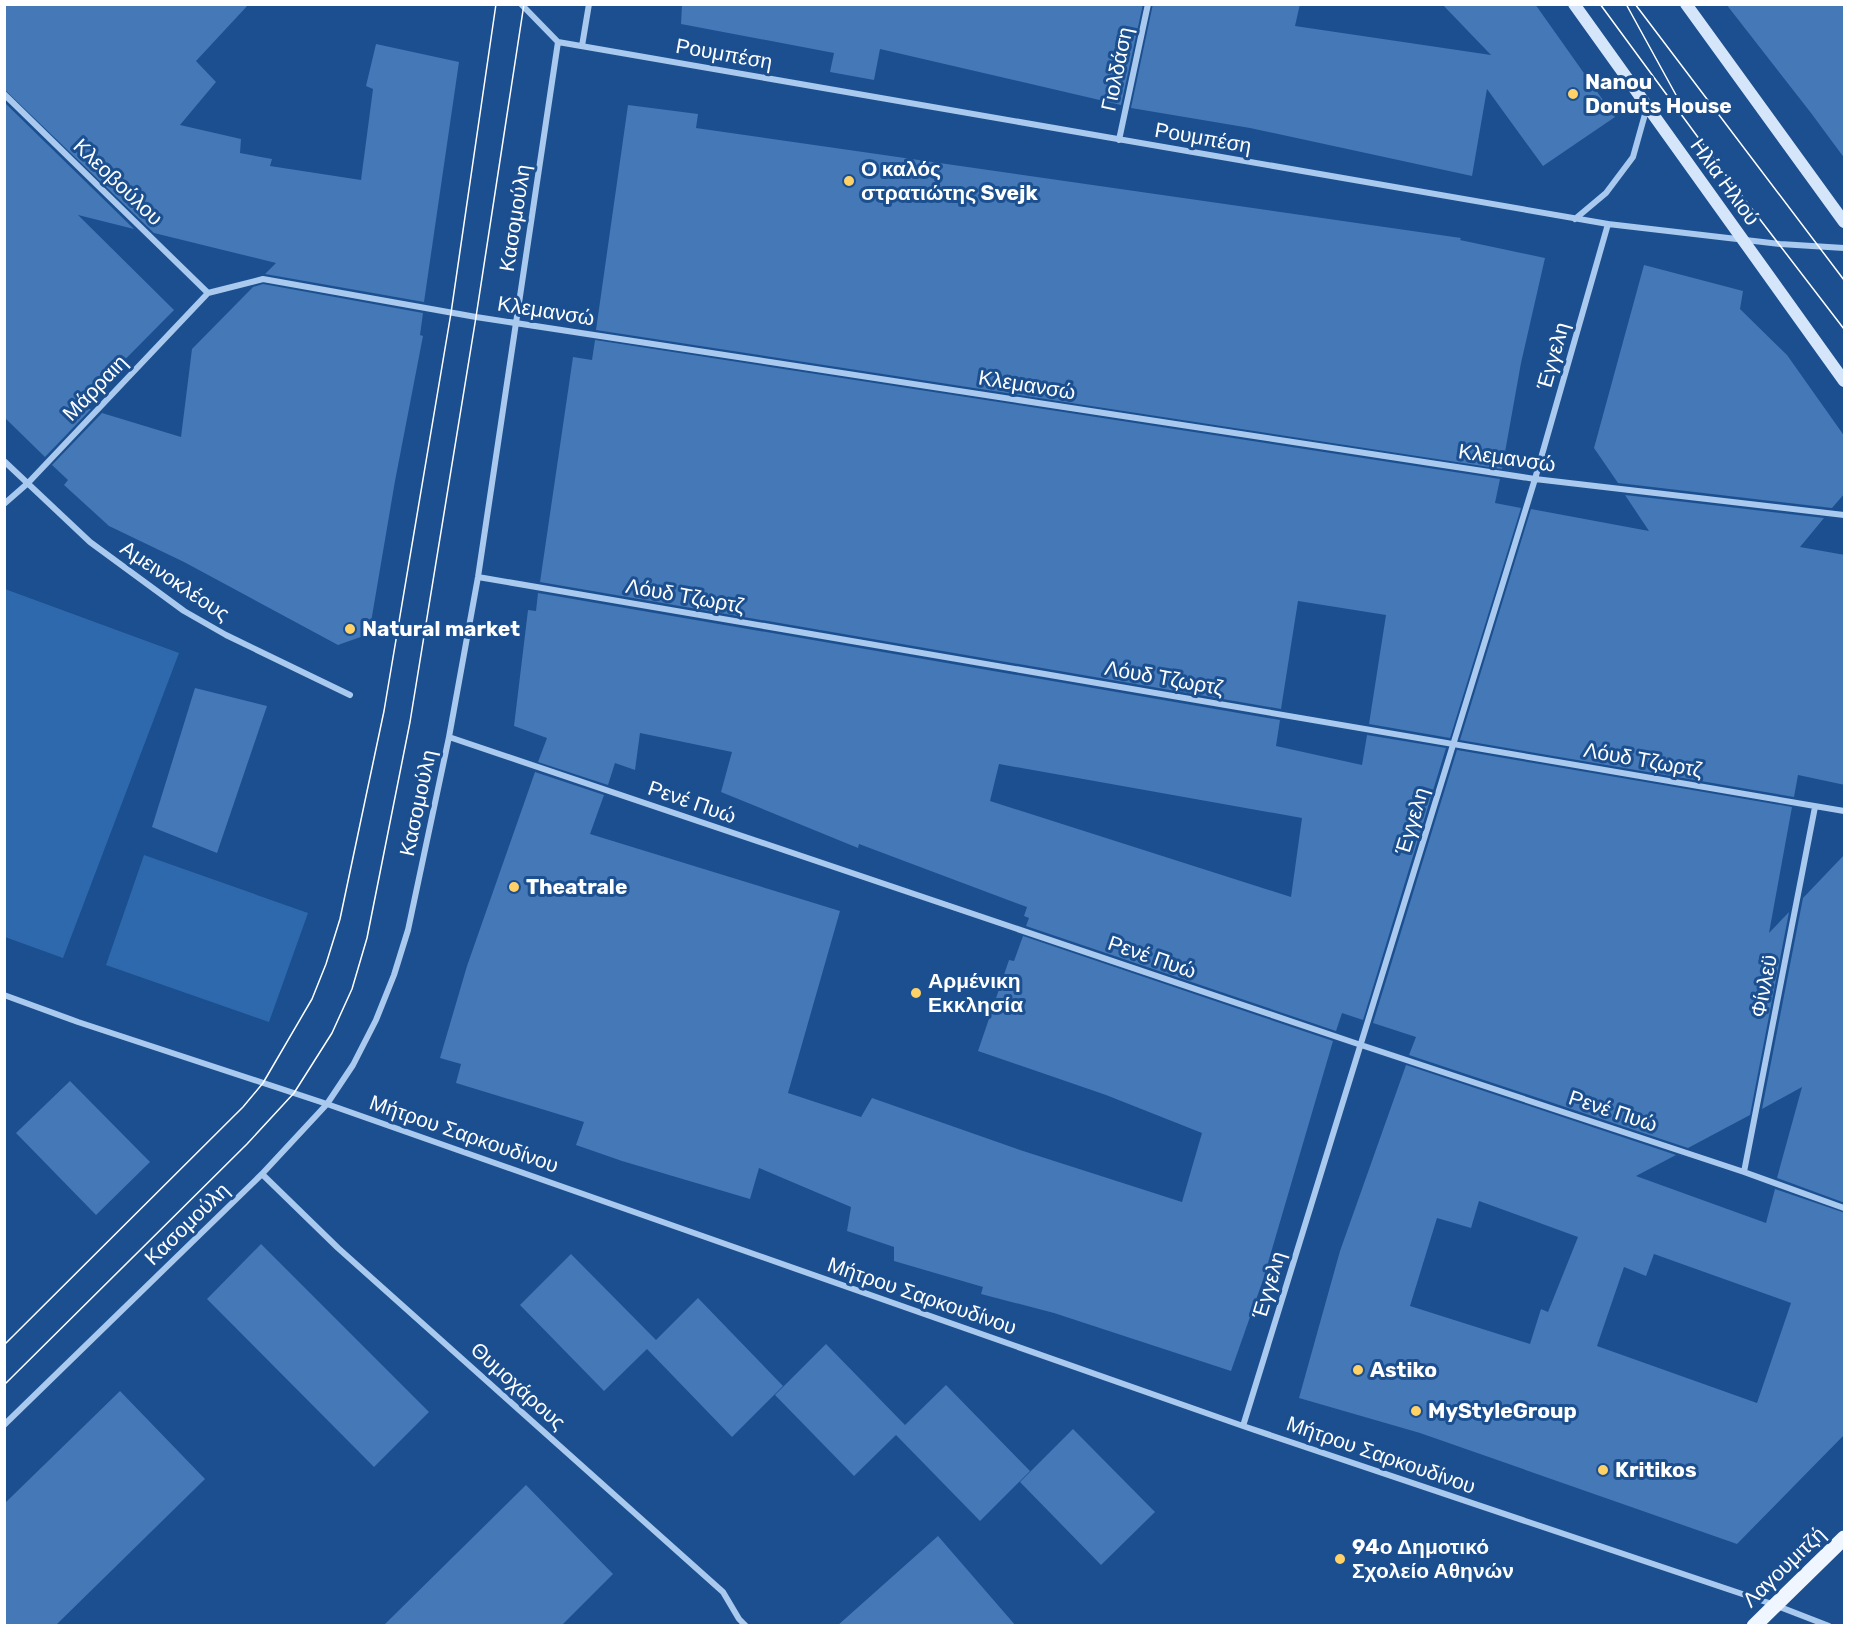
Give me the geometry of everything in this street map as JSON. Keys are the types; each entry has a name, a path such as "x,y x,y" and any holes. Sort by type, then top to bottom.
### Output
{"main road":[{"name":"Ηλία Ηλιού","path":"1574,4 1845,381"},
{"path":"1686,4 1845,222"},
{"name":"Λαγουμιτζή","path":"1754,1626 1845,1538"}],"street":[{"path":"521,4 558,42"},
{"path":"582,46 589,4"},
{"name":"Γιολδάση","path":"1119,140 1148,4"},
{"name":"Ρουμπέση","path":"558,42 1575,219 1743,239 1845,248"},
{"name":"Κασομούλη","path":"4,1425 262,1174 327,1104 353,1065 376,1020 394,975 408,930 449,737 478,577 558,42"},
{"name":"Κλεοβούλου","path":"4,94 208,293"},
{"path":"1575,219 1606,193 1633,157 1647,107"},
{"name":"Έγγελη","path":"1243,1426 1535,479 1608,224"},
{"name":"Κλεμανσώ","path":"208,293 263,279 433,310 1535,479 1845,515"},
{"name":"Μάρραιη","path":"4,504 28,483 208,293"},
{"name":"Αμεινοκλέους","path":"4,460 90,542 184,611 226,635 350,695"},
{"name":"Λόυδ Τζωρτζ","path":"478,577 1845,811"},
{"name":"Ρενέ Πυώ","path":"449,737 1744,1172 1845,1208"},
{"name":"Φίνλεϋ","path":"1744,1172 1815,807"},
{"name":"Μήτρου Σαρκουδίνου","path":"4,995 110,1033 327,1104 1243,1426 1775,1605 1829,1626"},
{"name":"Θυμοχάρους","path":"262,1174 338,1248 723,1592 739,1619 746,1626"},
{"path":"734,1626 739,1619"}],"shaded area":[{"path":"5,589 179,653 63,958 5,937"},
{"path":"144,855 308,913 269,1022 106,965"}],"building":[{"path":"4,4 249,4 196,61 216,82 180,125 241,139 240,153 272,159 270,166 361,180 373,89 366,86 376,44 459,62 424,302 265,274 276,263 154,233 4,89"},
{"path":"682,4 1143,4 1121,105 880,49 874,80 830,72 834,53 681,24"},
{"path":"1153,4 1300,4 1295,26 1491,55 1442,4 1535,4 1615,117 1543,166 1487,89 1472,176 1250,128 1131,108"},
{"path":"1726,4 1845,4 1845,159 1811,113"},
{"path":"4,102 134,229 78,215 174,310 79,406 91,409 45,457 4,417"},
{"path":"628,105 698,114 696,128 1461,238 1460,240 1545,258 1521,363 1502,469 596,330"},
{"path":"1644,265 1743,291 1740,309 1787,355 1845,437 1845,493 1832,508 1618,483 1594,448"},
{"path":"263,284 423,313 420,335 423,336 369,634 338,645 184,562 109,526 64,485 68,480 52,465 102,413 181,437 192,349 253,287"},
{"path":"595,340 1500,479 1495,503 1521,508 1450,738 1369,724 1386,615 1298,601 1281,709 540,582 573,357 592,360"},
{"path":"1625,495 1824,518 1800,547 1845,555 1845,785 1798,775 1794,797 1460,740 1531,509 1649,531"},
{"path":"538,593 1280,720 1276,746 1362,765 1367,735 1446,748 1363,1020 1342,1013 1336,1031 1026,926 1029,918 1024,916 1027,907 859,844 858,848 721,792 732,752 640,733 635,770 615,763 608,785 538,762 547,738 514,726 528,610 536,611","holes":["999,764 1302,818 1291,897 990,801"]},
{"path":"195,688 267,706 217,853 152,827"},
{"path":"1457,750 1792,807 1769,933 1789,912 1750,1115 1688,1148 1409,1055 1416,1037 1373,1023"},
{"path":"535,772 604,795 590,834 840,911 788,1093 861,1117 872,1098 1020,1150 1182,1202 1202,1133 1106,1095 978,1051 1009,960 1014,961 1023,936 1333,1041 1263,1280 1231,1371 1054,1313 981,1294 983,1287 894,1261 894,1247 847,1231 851,1207 759,1168 750,1199 576,1145 584,1122 456,1083 461,1064 440,1058 467,966"},
{"path":"1845,854 1845,1203 1777,1178 1802,1087 1762,1109 1803,898"},
{"path":"1406,1065 1676,1155 1636,1176 1766,1223 1775,1189 1845,1213 1845,1434 1737,1544 1420,1433 1299,1398 1340,1251","holes":["1479,1201 1578,1237 1548,1312 1541,1309 1530,1344 1410,1306 1437,1218 1471,1228","1654,1254 1791,1303 1757,1403 1597,1346 1624,1267 1646,1276"]},
{"path":"70,1081 150,1162 96,1215 16,1133"},
{"path":"261,1244 429,1412 374,1467 207,1299"},
{"path":"571,1254 656,1340 698,1298 783,1386 732,1437 647,1349 604,1391 520,1305"},
{"path":"826,1344 905,1425 946,1385 1030,1471 980,1521 896,1435 854,1476 775,1395"},
{"path":"120,1391 205,1479 55,1626 4,1626 4,1504"},
{"path":"1073,1429 1155,1512 1101,1565 1020,1482"},
{"path":"526,1485 613,1574 561,1626 383,1626"},
{"path":"938,1536 1016,1626 837,1626"}],"tram line":[{"path":"4,1345 243,1107 263,1083 312,999 326,964 340,919 384,711 451,313 496,4"},
{"path":"4,1385 247,1144 294,1093 332,1033 352,989 367,938 410,722 524,4"},
{"path":"1600,4 1722,170 1844,329"},
{"path":"1626,4 1676,95"},
{"path":"1635,4 1844,280"}],"place":[{"name":"Nanou Donuts House","path":"1573,94"},
{"name":"Ο καλός στρατιώτης Svejk","path":"849,181"},
{"name":"Natural market","path":"350,629"},
{"name":"Theatrale","path":"514,887"},
{"name":"Αρμένικη Εκκλησία","path":"916,993"},
{"name":"Astiko","path":"1358,1370"},
{"name":"MyStyleGroup","path":"1416,1411"},
{"name":"Kritikos","path":"1603,1470"},
{"name":"94ο Δημοτικό Σχολείο Αθηνών","path":"1340,1559"}]}
